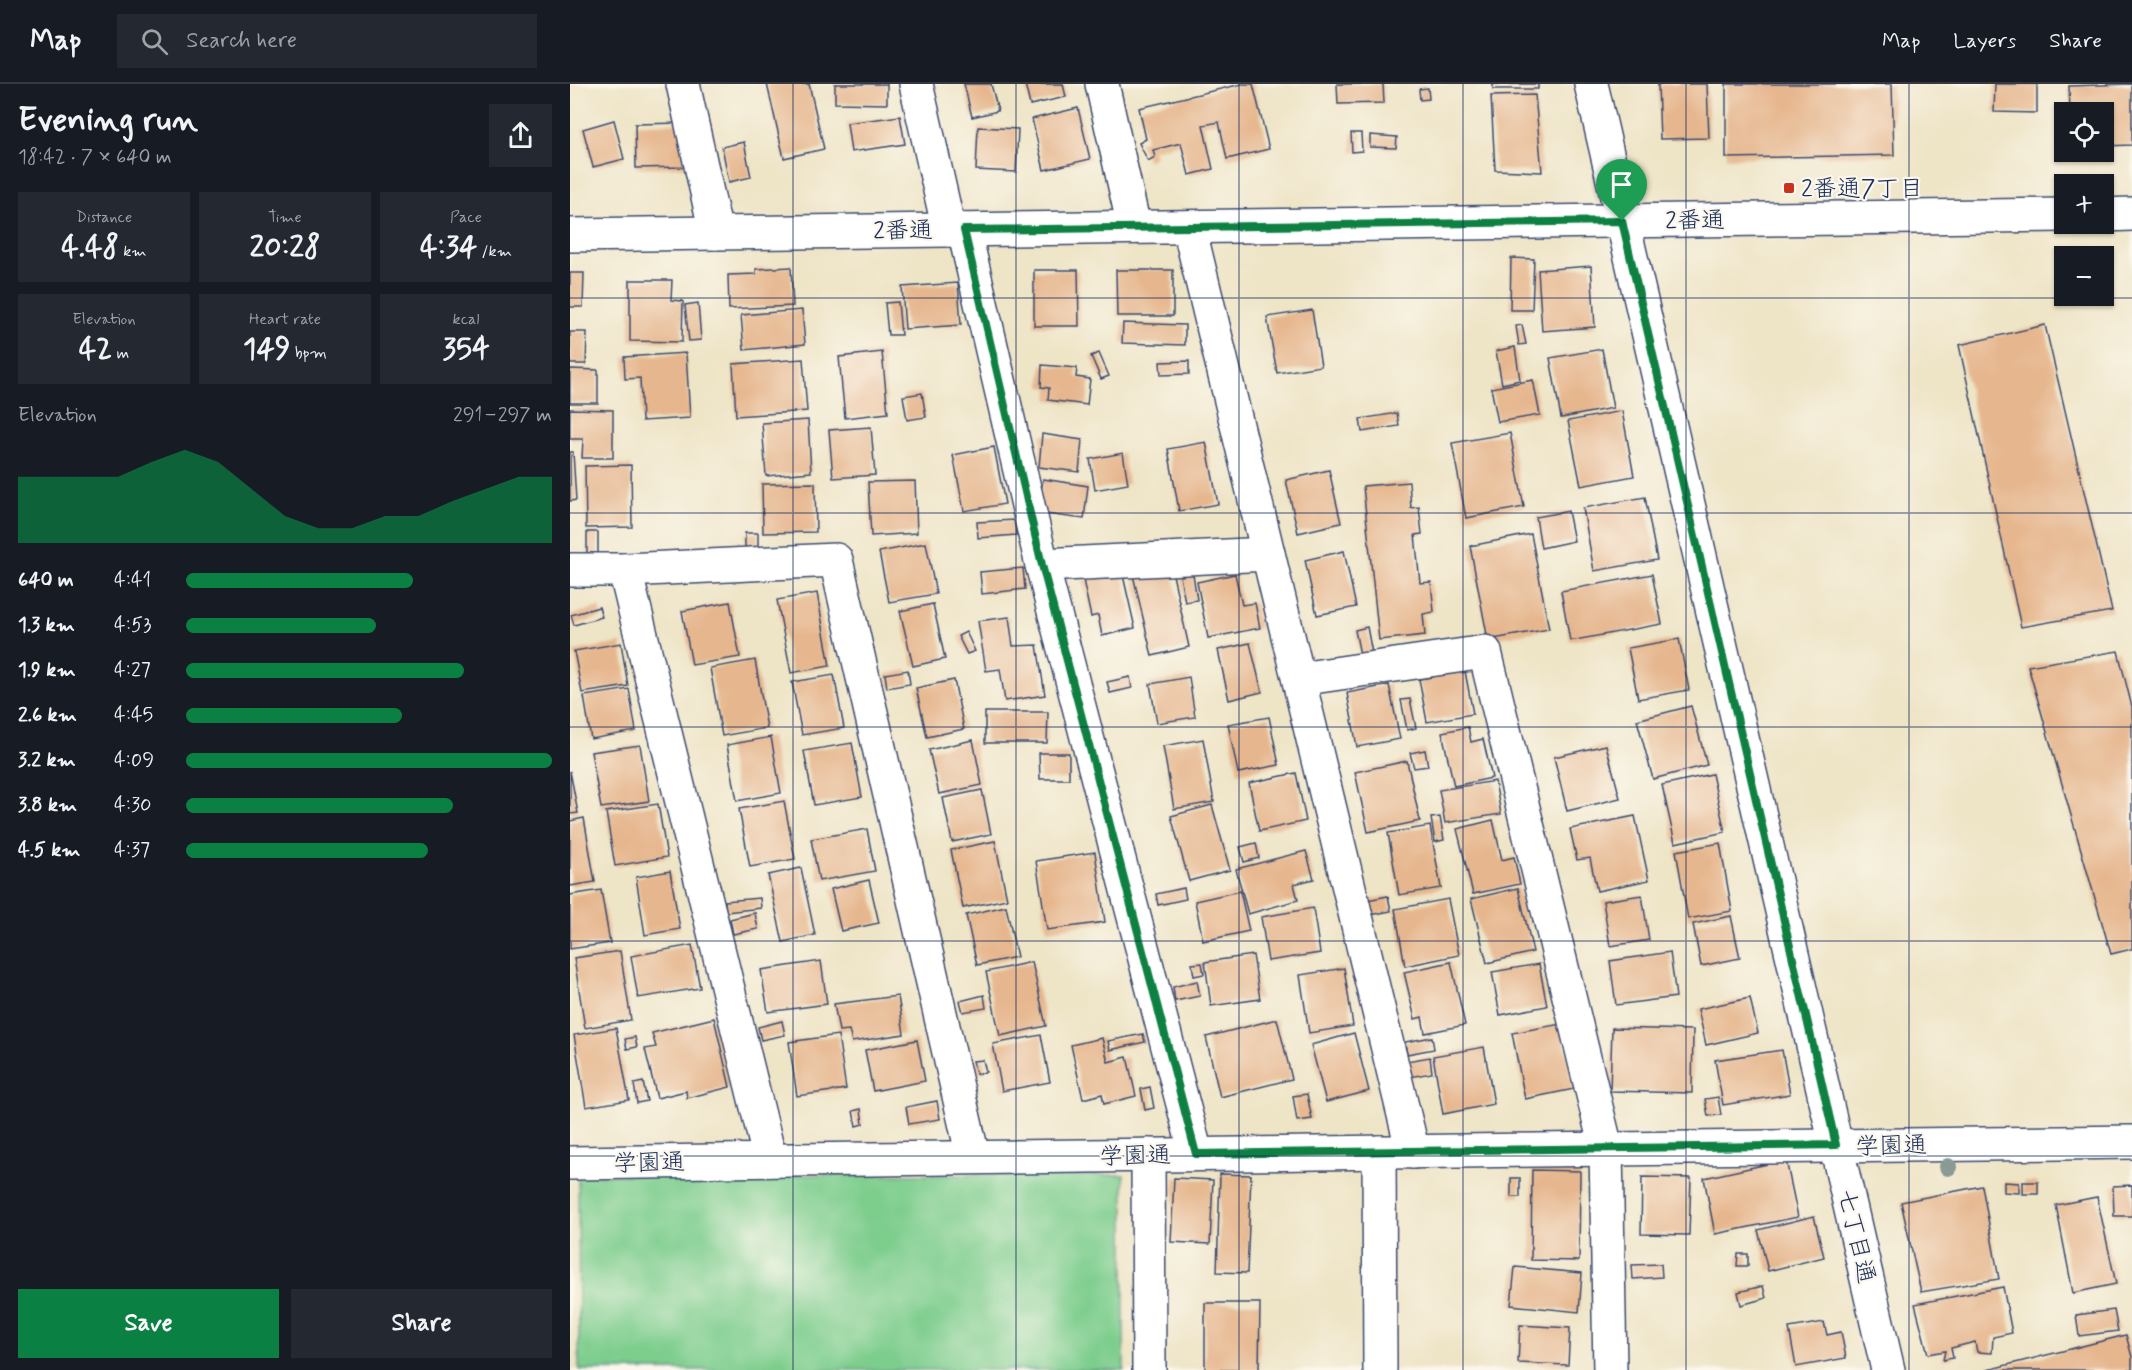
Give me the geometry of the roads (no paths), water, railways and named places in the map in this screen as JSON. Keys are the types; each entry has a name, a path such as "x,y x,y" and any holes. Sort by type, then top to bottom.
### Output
{"street":[{"path":"683,84 716,233"},
{"path":"916,84 1196,1154"},
{"path":"1102,84 1134,227"},
{"name":"七丁目通","path":"1590,84 1888,1370"},
{"path":"2114,215 2132,214"},
{"name":"2番通","path":"570,235 2054,215"},
{"path":"1189,227 1413,1152"},
{"path":"1042,565 1269,555"},
{"path":"570,570 625,570 836,560 973,1157"},
{"path":"625,570 771,1160"},
{"path":"1299,679 1485,652 1606,1148 1610,1370"},
{"name":"学園通","path":"570,1163 2132,1142"},
{"path":"1379,1152 1380,1370"},
{"path":"1148,1155 1149,1370"}],"place":[{"name":"2番通7丁目","path":"1789,188"}]}
